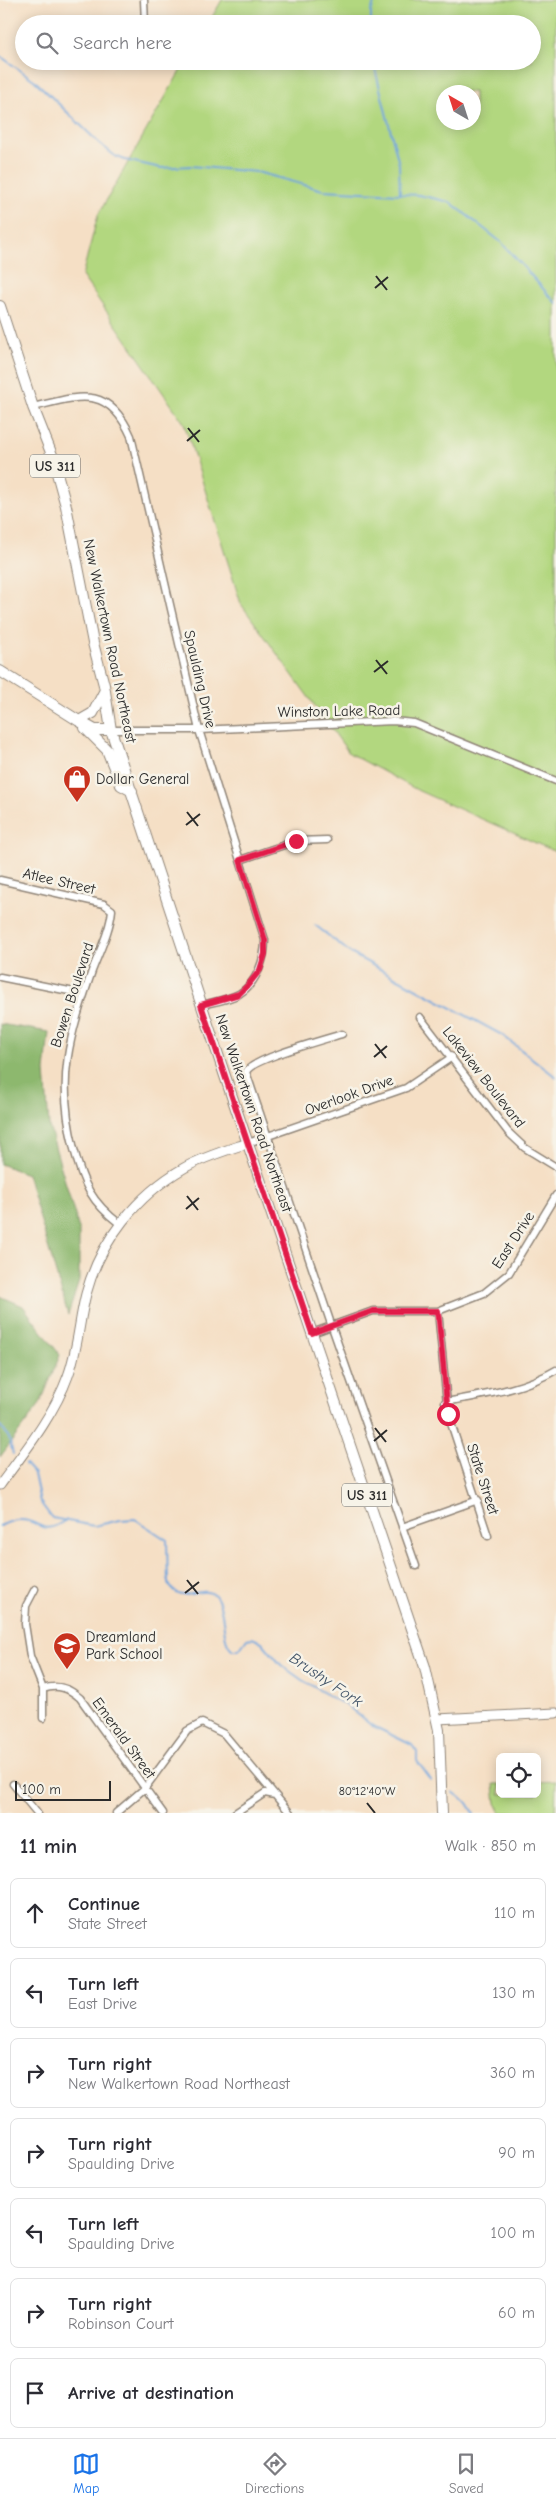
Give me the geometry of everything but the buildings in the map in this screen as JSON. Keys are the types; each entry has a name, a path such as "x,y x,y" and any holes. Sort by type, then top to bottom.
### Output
{"main road":[{"name":"New Walkertown Road Northeast","path":"0,306 33,407 52,455 66,506 93,643 105,690 111,730 201,1005 425,1667 437,1719 442,1813"},
{"path":"1,673 95,730 111,730"},
{"path":"79,721 93,712 105,690"},
{"path":"79,721 107,750 121,785 132,791"}],"street":[{"path":"144,0 145,15"},
{"name":"Spaulding Drive","path":"33,407 78,396 110,404 123,418 131,436 199,730 265,940 265,954 260,970 248,985 239,994 201,1005"},
{"name":"Winston Lake Road","path":"111,730 199,730 393,721 414,724 556,780"},
{"path":"240,860 296,841 327,840"},
{"name":"Atlee Street","path":"0,880 111,908"},
{"name":"Bowen Boulevard","path":"111,908 112,912 107,929 84,994 67,1056 64,1077 66,1109 80,1171 86,1186 99,1206 120,1224"},
{"path":"0,977 84,994"},
{"name":"Lakeview Boulevard","path":"420,1016 508,1132 525,1148 556,1166"},
{"path":"342,1034 262,1061 247,1069 246,1075 416,1566"},
{"name":"Overlook Drive","path":"248,1143 406,1088 452,1058"},
{"path":"0,1485 49,1414 63,1389 76,1350 90,1281 104,1251 120,1224 145,1197 172,1176 193,1164 248,1143"},
{"name":"East Drive","path":"312,1333 373,1311 438,1311 484,1293 503,1279 522,1253 556,1195"},
{"name":"State Street","path":"438,1311 445,1402 488,1536"},
{"path":"445,1402 518,1386 542,1378 556,1370"},
{"path":"402,1527 478,1500"},
{"path":"35,1590 26,1606 25,1624 30,1656 43,1689 43,1718"},
{"name":"Emerald Street","path":"43,1689 60,1686 74,1692 80,1698 163,1813"},
{"path":"437,1719 556,1713"},
{"path":"116,1813 145,1788 187,1731 202,1723 224,1734 290,1813"},
{"path":"13,1784 38,1813"},
{"path":"235,1813 265,1793 275,1795"}],"green space":[{"path":"222,0 556,0 556,852 419,791 349,753 241,604 184,423 82,276 98,215 181,70 541,70 541,15 213,15"},
{"path":"0,1024 49,1032 45,1071 49,1126 79,1229 79,1281 68,1315 27,1174 0,1164"},
{"path":"0,1296 23,1306 60,1355 40,1404 0,1457"},
{"path":"556,1781 555,1813 501,1813 496,1803 494,1784 496,1784 496,1798 541,1798 541,1782"}],"waterway":[{"path":"371,15 375,0"},
{"path":"0,56 15,67"},
{"path":"20,70 34,80 98,142 115,156 125,160 161,168 190,166 257,172 323,190 419,195 450,202 501,242 556,303"},
{"path":"375,70 399,164 400,194"},
{"path":"315,925 352,954 502,1035 556,1077"},
{"name":"Brushy Fork","path":"0,1425 9,1438 13,1454"},
{"name":"Brushy Fork","path":"25,1464 34,1474 40,1502 52,1518 94,1526 120,1520 135,1519 167,1540 168,1583 179,1594 208,1592 215,1595 221,1609 226,1640 233,1650 239,1650 247,1639 252,1638 262,1642 281,1665 302,1680 350,1708 371,1725 412,1745 417,1752 417,1761 431,1780"},
{"path":"0,1526 11,1521 27,1520 45,1528 66,1520"},
{"name":"Brushy Fork","path":"453,1792 468,1803 474,1813"}],"place":[{"name":"Dollar General","path":"77,803"},
{"name":"Dreamland Park School","path":"67,1670"}],"route":[{"path":"296,841 240,860 265,940 265,954 260,970 239,994 201,1005 312,1333 373,1311 405,1309 438,1311 445,1402 448,1414"}]}
